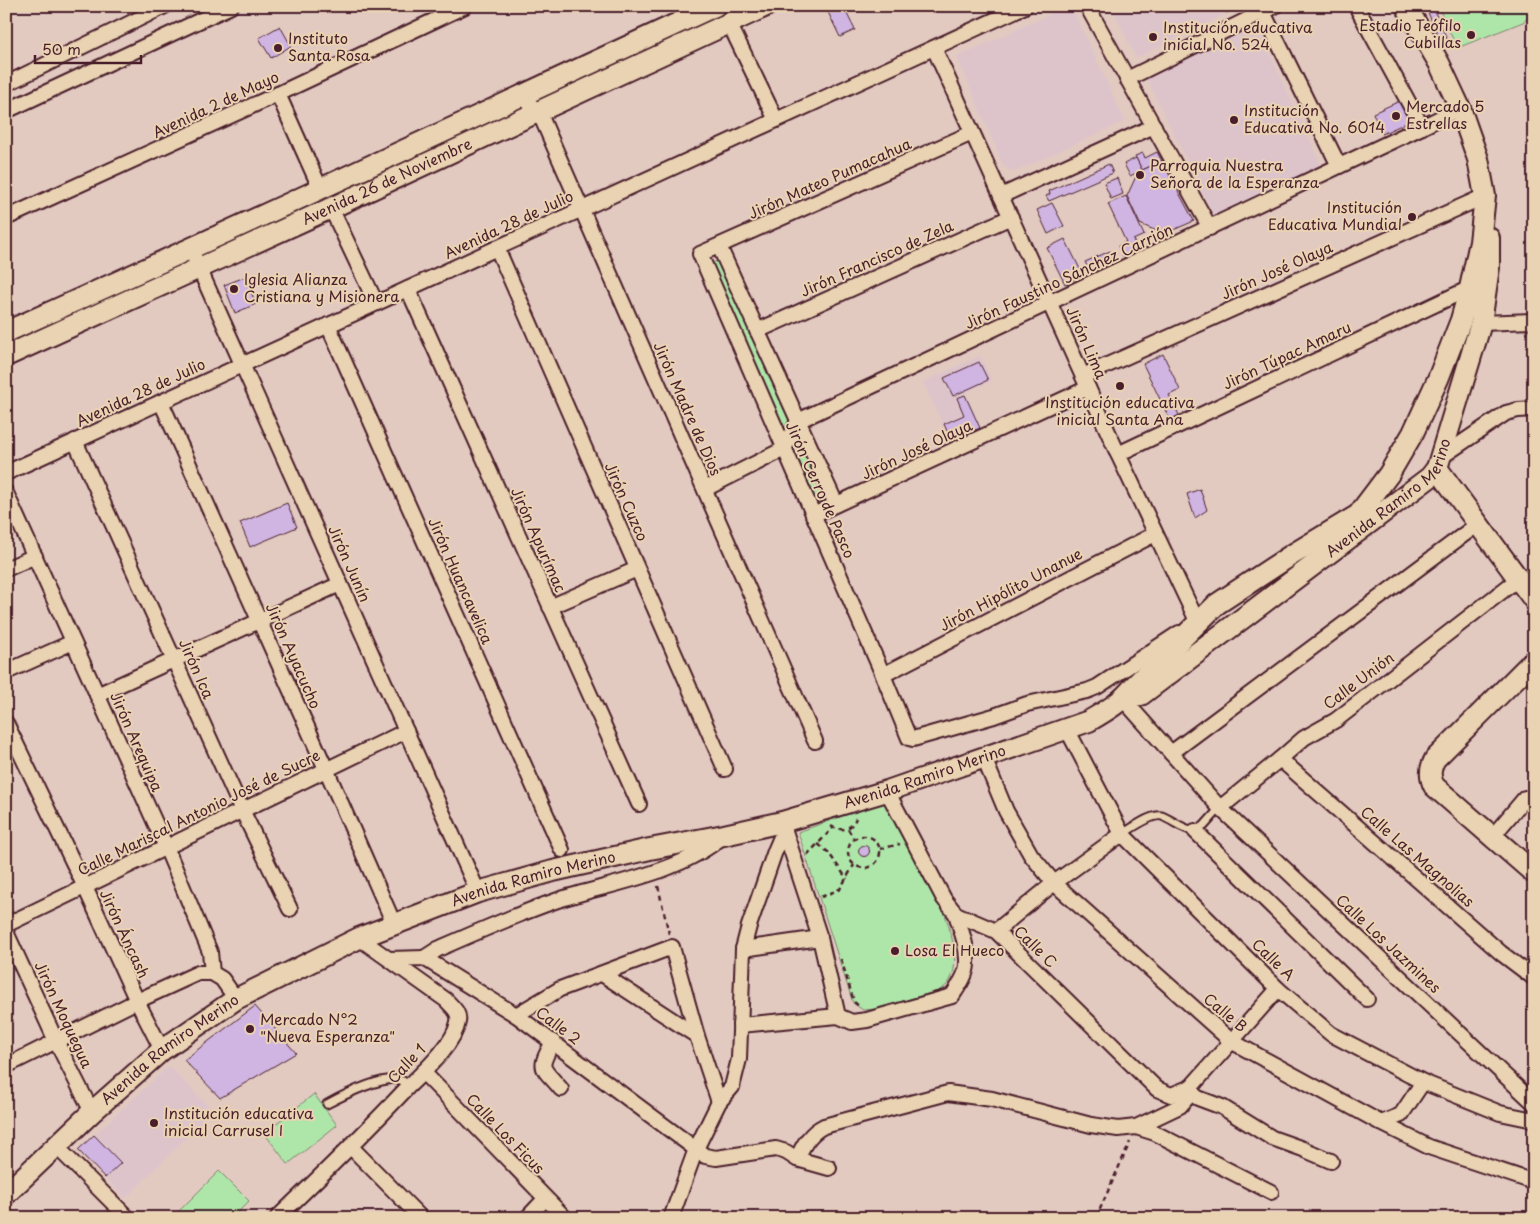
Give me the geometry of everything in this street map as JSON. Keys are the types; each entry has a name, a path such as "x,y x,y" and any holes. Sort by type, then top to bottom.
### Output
{"street":[{"path":"6,84 165,6"},
{"path":"6,111 231,6"},
{"name":"Avenida 2 de Mayo","path":"6,218 465,6"},
{"name":"Avenida 26 de Noviembre","path":"6,332 191,250 320,188 715,6"},
{"name":"Avenida 26 de Noviembre","path":"6,356 199,269 766,6"},
{"name":"Avenida 28 de Julio","path":"6,473 1025,6"},
{"path":"1087,6 1210,228"},
{"path":"1356,6 1422,127"},
{"name":"Avenida Ramiro Merino","path":"1124,698 1141,695 1430,477 1439,463 1481,323 1489,267 1489,242 1485,196 1478,159 1460,108 1439,63 1406,6"},
{"path":"1128,79 1269,9 1339,166"},
{"path":"729,23 776,120"},
{"name":"Jirón Lima","path":"934,48 1196,625"},
{"path":"278,94 320,188"},
{"name":"Jirón Madre de Dios","path":"520,96 539,112 815,741"},
{"name":"Jirón Faustino Sánchez Carrión","path":"798,421 1050,304 1460,108"},
{"path":"1001,196 1154,126"},
{"name":"Jirón Mateo Pumacahua","path":"700,254 972,133"},
{"name":"Avenida Ramiro Merino","path":"6,1194 92,1112 162,1050 236,999 359,938 478,892 573,866 650,849 783,826 1089,721 1124,698 1217,604 1290,556 1358,516 1389,474 1413,433 1454,337 1470,288 1480,242 1485,196"},
{"name":"Jirón José Olaya","path":"813,515 1085,382 1485,196"},
{"path":"331,208 376,303"},
{"name":"Jirón Francisco de Zela","path":"757,331 1011,217"},
{"name":"Jirón Cerro de Pasco","path":"719,246 836,504"},
{"name":"Jirón Cuzco","path":"496,248 725,769"},
{"name":"Jirón Junín","path":"191,250 478,892"},
{"name":"Jirón Cerro de Pasco","path":"700,254 883,675 908,738 994,716 1027,704 1087,691 1097,687 1179,633 1196,625"},
{"name":"Jirón Túpac Amaru","path":"1118,454 1470,288"},
{"name":"Jirón Apurímac","path":"408,289 639,804"},
{"path":"1481,323 1534,320"},
{"name":"Jirón Huancavelica","path":"328,325 562,850"},
{"name":"Jirón Ayacucho","path":"161,402 394,924"},
{"path":"1533,410 1506,413 1439,463 1478,524 1534,600"},
{"path":"705,490 784,449 798,421"},
{"name":"Jirón Ica","path":"75,441 242,810 290,909"},
{"name":"Jirón Arequipa","path":"6,493 166,847 210,952 212,973"},
{"path":"1171,754 1478,524"},
{"name":"Jirón Hipólito Unanue","path":"883,675 1154,534"},
{"path":"6,569 35,556"},
{"path":"550,607 637,569"},
{"name":"Calle Unión","path":"1220,808 1304,738 1336,720 1518,579"},
{"path":"97,695 340,584"},
{"path":"6,672 73,642"},
{"path":"1534,660 1435,758 1431,766 1431,780 1434,786 1534,873"},
{"name":"Calle Los Jazmines","path":"1124,698 1220,808 1534,1103"},
{"name":"Jirón Áncash","path":"6,723 162,1050"},
{"name":"Calle A","path":"1067,729 1122,834 1278,988 1331,1034 1423,1082 1500,1113 1534,1120"},
{"name":"Calle Mariscal Antonio José de Sucre","path":"6,925 406,731"},
{"name":"Calle B","path":"984,758 1006,811 1031,855 1054,883 1231,1041 1381,1123 1428,1146 1534,1182"},
{"name":"Calle Las Magnolias","path":"1280,759 1502,953 1534,978"},
{"path":"740,1026 838,1016 852,1022 867,1020 952,996 962,981 968,965 964,940 956,914 944,899 887,791"},
{"path":"1492,837 1525,798"},
{"path":"783,826 814,899 820,938 838,1016"},
{"path":"671,1218 696,1149 719,1102 732,1087 739,1059 744,948 749,926 783,826"},
{"path":"1195,831 1367,999"},
{"path":"996,931 1054,883 1122,834"},
{"path":"389,959 424,958 438,949 557,900 655,872 701,853 724,835"},
{"name":"Calle C","path":"956,914 996,931 1157,1089 1171,1094 1192,1086"},
{"name":"Jirón Moquegua","path":"6,932 56,1041 92,1112"},
{"name":"Calle 1","path":"277,1218 351,1147 423,1072 448,1043 459,1021 458,1013 446,1000 359,938"},
{"path":"744,948 820,938"},
{"path":"516,1015 560,989 672,947 697,1036 719,1102"},
{"name":"Calle 2","path":"424,958 516,1015 705,1156 716,1158 776,1149 786,1152 797,1159 830,1168"},
{"path":"6,1066 198,973 212,973 222,979 236,999"},
{"path":"602,974 697,1036"},
{"path":"1136,1128 1180,1106 1187,1098 1192,1086 1278,988"},
{"path":"553,1042 542,1065 545,1072 561,1089"},
{"name":"Calle Los Ficus","path":"423,1072 565,1218"},
{"path":"1381,1123 1401,1115 1423,1082"},
{"path":"1192,1086 1193,1094 1198,1098 1222,1107 1272,1138 1330,1161"},
{"path":"797,1159 801,1148 811,1135 824,1126 948,1093 992,1100 1091,1125 1118,1129 1136,1128 1155,1133 1271,1192"},
{"path":"56,1146 128,1218"},
{"path":"351,1147 420,1218"},
{"path":"527,1218 545,1199"}],"lane":[{"path":"1122,834 1152,817 1160,815 1185,829 1195,831 1204,826 1220,808"},
{"path":"327,1104 356,1088 394,1079 403,1081 408,1087"}],"path":[{"path":"828,822 834,828 841,830 848,828 856,821 856,812"},
{"path":"805,848 807,855 834,828"},
{"path":"848,828 854,839"},
{"path":"864,836 877,843 880,849 878,859 871,866 861,868 854,865 847,853 854,839 864,836"},
{"path":"880,849 913,840"},
{"path":"818,844 828,852 847,879"},
{"path":"814,899 840,889 854,865"},
{"path":"655,872 672,947"},
{"path":"814,899 818,889"},
{"path":"839,954 854,1002 863,1009"},
{"path":"1096,1218 1136,1128"}],"shaded area":[{"path":"1071,6 1125,121 1014,172 1004,167 957,57"},
{"name":"Institución educativa inicial No. 524","path":"1111,6 1220,6 1224,15 1136,58"},
{"name":"Institución Educativa No. 6014","path":"1257,27 1320,162 1318,170 1214,216 1146,77"},
{"path":"980,356 992,381 965,393 981,428 951,442 923,382"},
{"name":"Institución educativa inicial Carrusel I","path":"169,1066 213,1111 126,1198 105,1178 120,1164 94,1135"}],"green space":[{"path":"733,6 751,6 542,102 539,95"},
{"name":"Estadio Teófilo Cubillas","path":"1438,6 1534,6 1534,14 1523,22 1457,48"},
{"path":"523,103 526,109 211,255 208,248"},
{"path":"187,256 190,264 6,347 6,339"},
{"path":"720,260 791,425 786,433 710,264"},
{"path":"808,455 827,500 818,504 798,459"},
{"path":"885,801 941,904 949,925 955,964 947,984 938,991 875,1009 863,1010 853,1003 798,832"},
{"path":"314,1094 337,1125 288,1164 264,1133"},
{"path":"219,1171 249,1201 232,1218 172,1218"}],"building":[{"path":"834,6 843,6 855,30 840,37 827,10"},
{"path":"1223,6 1241,6 1226,13"},
{"path":"1425,6 1432,6 1449,43 1443,46"},
{"path":"280,26 291,46 271,58 259,38"},
{"path":"1402,100 1412,120 1382,134 1373,113"},
{"path":"1157,152 1162,161 1142,170 1135,156 1143,153 1145,158"},
{"path":"1136,158 1142,170 1130,176 1124,164"},
{"path":"1162,161 1194,221 1164,234 1140,224 1127,196 1138,172"},
{"path":"1109,164 1113,173 1049,201 1046,196 1050,194 1049,191"},
{"path":"1117,178 1123,194 1111,199 1104,183"},
{"path":"1126,196 1144,235 1133,240 1138,249 1123,256 1118,246 1126,242 1108,204"},
{"path":"1052,203 1064,226 1048,234 1037,210"},
{"path":"1065,239 1083,275 1065,284 1047,248"},
{"path":"1110,251 1114,262 1090,272 1085,262"},
{"path":"245,277 256,304 235,313 224,285"},
{"path":"1163,354 1180,390 1169,395 1179,415 1170,420 1143,364"},
{"path":"979,362 988,380 953,396 944,378"},
{"path":"965,395 980,428 951,440 944,424 964,415 957,398"},
{"path":"1200,489 1207,510 1195,518 1187,494"},
{"path":"287,503 297,527 250,547 240,523"},
{"path":"862,846 866,846 869,851 868,855 862,856 859,853 859,849"},
{"name":"Mercado N°2 \"Nueva Esperanza\"","path":"255,1006 296,1053 220,1098 184,1060"},
{"path":"94,1135 121,1163 105,1178 78,1150"}],"place":[{"name":"Estadio Teófilo Cubillas","path":"1471,35"},
{"name":"Institución educativa inicial No. 524","path":"1153,37"},
{"name":"Instituto Santa Rosa","path":"278,48"},
{"name":"Mercado 5 Estrellas","path":"1396,116"},
{"name":"Institución Educativa No. 6014","path":"1234,120"},
{"name":"Parroquia Nuestra Señora de la Esperanza","path":"1140,175"},
{"name":"Institución Educativa Mundial","path":"1412,217"},
{"name":"Iglesia Alianza Cristiana y Misionera","path":"234,289"},
{"name":"Institución educativa inicial Santa Ana","path":"1120,386"},
{"name":"Losa El Hueco","path":"895,951"},
{"name":"Mercado N°2 \"Nueva Esperanza\"","path":"250,1029"},
{"name":"Institución educativa inicial Carrusel I","path":"154,1123"}]}
